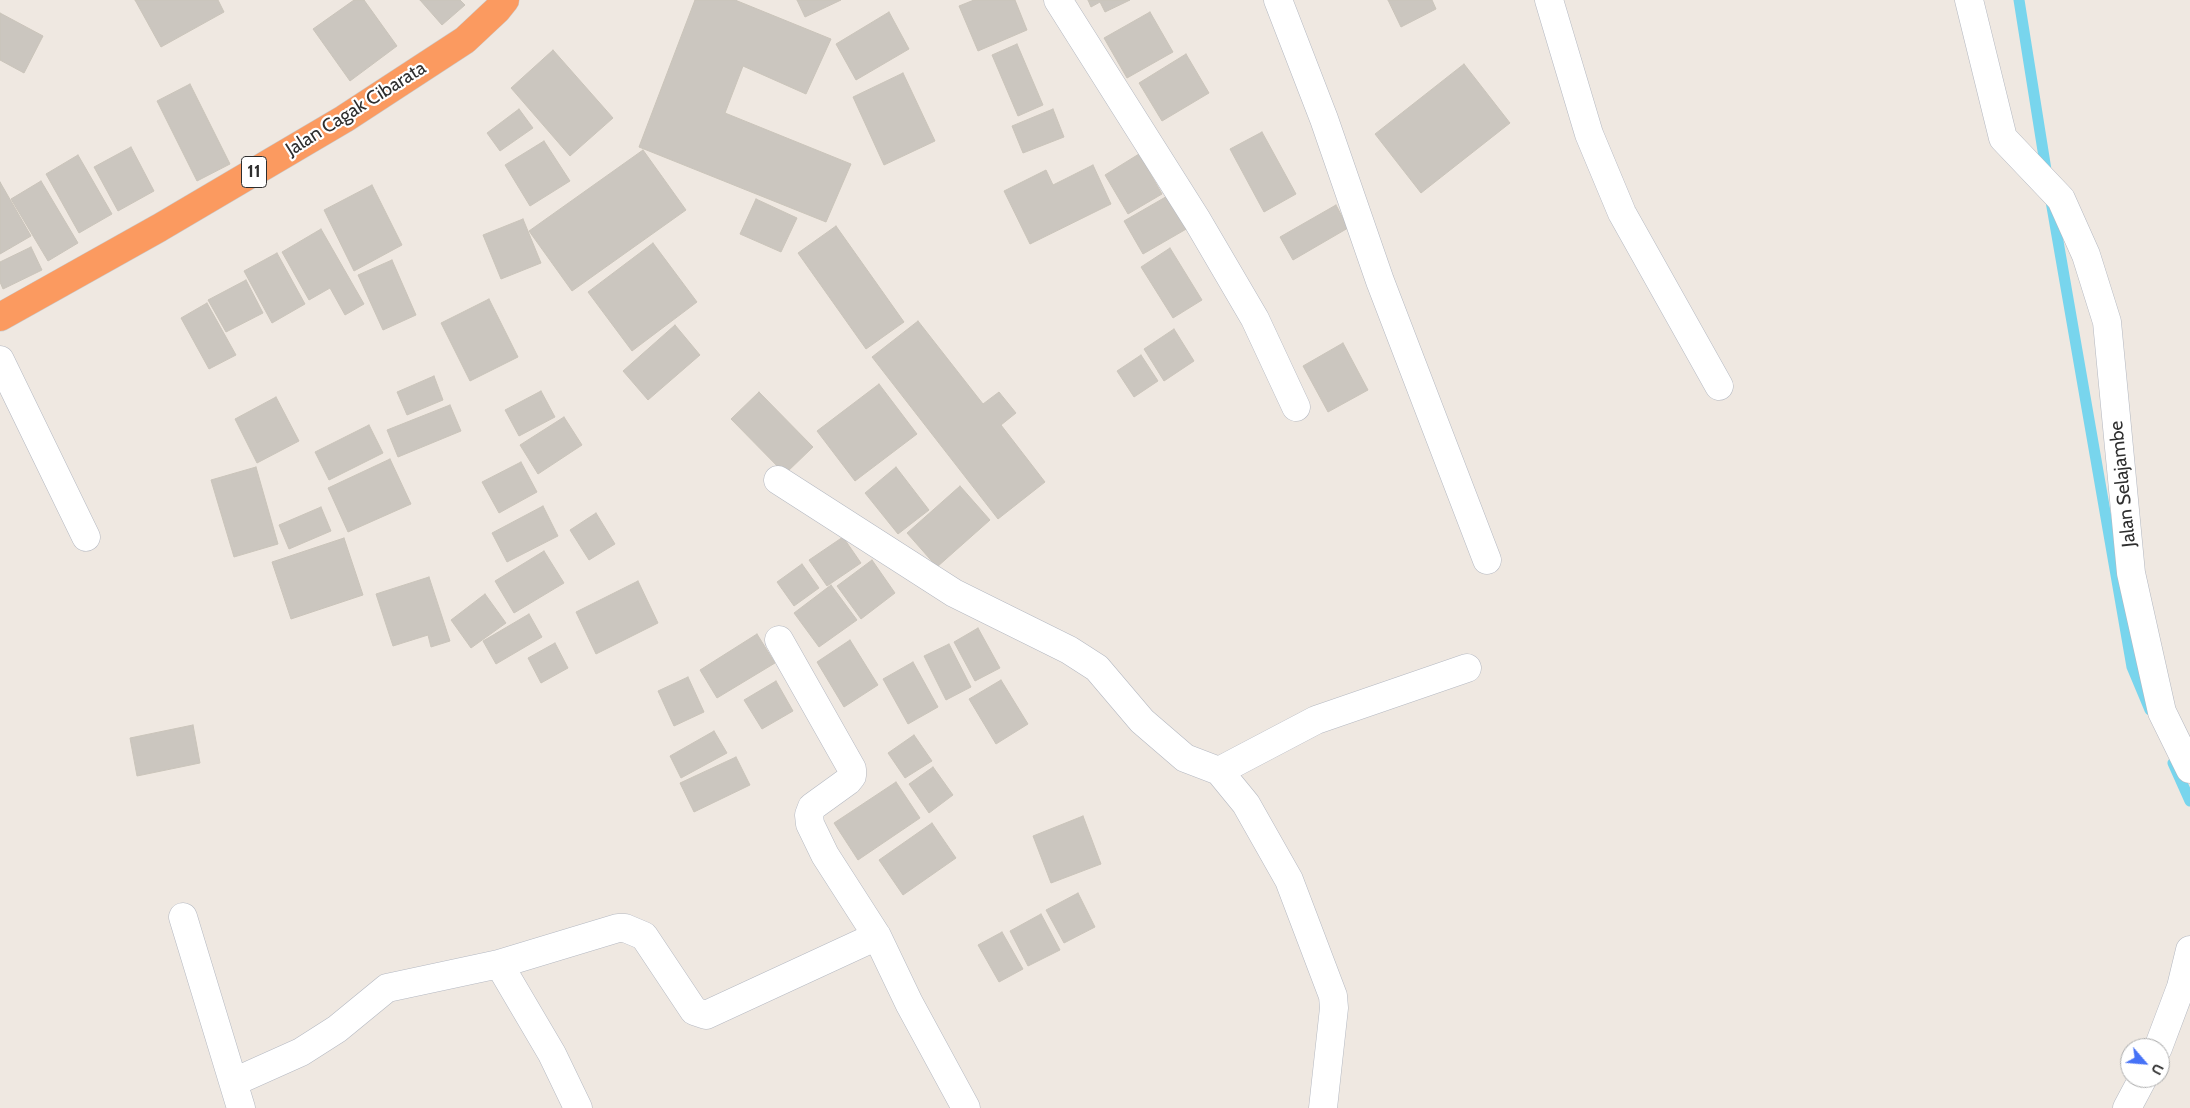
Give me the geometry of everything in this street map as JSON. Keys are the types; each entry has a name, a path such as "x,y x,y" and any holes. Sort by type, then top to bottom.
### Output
{"highway":[{"name":"Jalan Cagak Cibarata","path":"0,317 344,120 465,40 496,3"}],"street":[{"path":"1058,0 1197,220 1255,320 1296,407"},
{"path":"1278,0 1324,119 1380,281 1487,560"},
{"path":"1549,0 1589,134 1622,213 1719,386"},
{"name":"Jalan Selajambe","path":"1969,0 2004,138 2061,198 2086,255 2107,322 2131,573 2162,712 2190,769"},
{"path":"0,360 86,538"},
{"path":"778,480 954,593 1069,650 1097,668 1142,721 1185,758 1219,771 1246,804 1290,880 1333,996 1334,1008 1323,1108"},
{"path":"779,640 852,769 852,776 848,781 812,807 809,815 810,824 825,854 877,936 909,1003 966,1108"},
{"path":"1219,771 1316,720 1467,668"},
{"path":"183,917 237,1095 337,1029 387,988 499,964 618,928 625,928 644,936 694,1011 706,1015 877,936"},
{"path":"2162,1038 2181,987 2190,950"},
{"path":"499,964 552,1054 578,1108"},
{"path":"2127,1108 2138,1088"}],"building":[{"path":"135,0 218,0 224,12 161,47"},
{"path":"354,0 364,0 397,46 350,81 313,29"},
{"path":"420,0 460,0 465,5 442,25"},
{"path":"695,0 735,0 831,39 806,94 743,66 725,113 851,164 826,222 639,147"},
{"path":"797,0 841,0 805,17"},
{"path":"974,0 1015,0 1027,30 978,51 959,6"},
{"path":"1088,0 1130,0 1105,12 1100,2 1091,7"},
{"path":"1388,0 1432,0 1436,9 1401,27"},
{"path":"889,12 909,49 856,80 836,44"},
{"path":"1150,12 1173,52 1127,78 1104,38"},
{"path":"0,13 43,36 24,73 0,60"},
{"path":"1017,44 1043,105 1018,116 992,55"},
{"path":"553,50 613,118 570,156 511,88"},
{"path":"1186,54 1209,93 1162,121 1139,83"},
{"path":"1464,64 1510,123 1421,193 1375,134"},
{"path":"903,73 935,141 884,165 853,97"},
{"path":"190,84 230,164 197,181 157,101"},
{"path":"519,109 533,128 500,151 487,133"},
{"path":"1053,109 1064,137 1023,153 1012,126"},
{"path":"1262,132 1296,194 1264,212 1230,149"},
{"path":"544,141 570,181 530,206 505,165"},
{"path":"131,147 154,191 118,211 94,167"},
{"path":"643,150 686,210 572,291 529,231"},
{"path":"1139,154 1162,194 1128,214 1105,175"},
{"path":"78,155 112,214 79,233 46,174"},
{"path":"1093,165 1111,204 1030,244 1004,191 1046,170 1053,185"},
{"path":"41,181 78,243 48,261 11,199"},
{"path":"0,182 31,236 0,254"},
{"path":"372,185 402,245 354,271 324,210"},
{"path":"1176,191 1195,224 1143,254 1124,221"},
{"path":"756,199 797,218 781,252 740,234"},
{"path":"1336,205 1348,228 1293,260 1280,237"},
{"path":"523,219 541,263 501,279 483,235"},
{"path":"836,226 904,322 866,349 798,253"},
{"path":"321,229 364,304 345,315 330,288 309,300 282,252"},
{"path":"653,243 697,302 632,351 588,292"},
{"path":"31,247 42,270 3,289 0,282 0,262"},
{"path":"1170,248 1202,300 1173,318 1141,267"},
{"path":"277,253 305,304 272,323 244,271"},
{"path":"392,260 416,315 383,330 358,275"},
{"path":"246,280 263,313 226,332 208,300"},
{"path":"489,299 518,357 470,381 441,323"},
{"path":"207,303 236,355 209,369 181,318"},
{"path":"918,321 983,404 999,392 1016,413 1001,425 1045,482 998,519 872,357"},
{"path":"675,325 700,355 648,400 623,371"},
{"path":"1174,329 1194,361 1164,381 1144,349"},
{"path":"1343,343 1368,390 1328,412 1303,366"},
{"path":"1141,355 1158,381 1134,397 1117,371"},
{"path":"434,376 443,400 407,415 397,392"},
{"path":"879,384 917,434 855,481 817,431"},
{"path":"541,391 555,417 519,436 505,410"},
{"path":"759,392 813,447 785,474 731,419"},
{"path":"276,397 299,441 257,463 235,419"},
{"path":"450,405 461,431 398,457 387,430"},
{"path":"564,417 582,445 538,474 520,445"},
{"path":"369,425 383,453 329,480 315,452"},
{"path":"390,459 411,504 348,532 328,488"},
{"path":"521,462 537,492 499,513 482,482"},
{"path":"256,467 278,544 234,557 211,480"},
{"path":"896,467 929,510 898,534 865,493"},
{"path":"960,486 990,520 937,567 907,533"},
{"path":"543,506 558,536 507,562 492,533"},
{"path":"321,507 331,531 289,549 279,525"},
{"path":"596,513 615,544 589,560 570,530"},
{"path":"843,537 861,563 827,586 809,560"},
{"path":"344,538 363,595 291,619 272,562"},
{"path":"544,551 564,583 514,613 495,581"},
{"path":"872,560 895,593 861,619 837,586"},
{"path":"802,564 819,588 794,606 777,582"},
{"path":"429,577 450,641 431,647 428,635 393,646 376,594"},
{"path":"638,581 658,623 596,654 576,612"},
{"path":"831,585 857,620 819,647 794,613"},
{"path":"485,594 506,623 471,648 451,620"},
{"path":"529,614 542,637 496,664 483,641"},
{"path":"978,628 1000,668 975,681 954,642"},
{"path":"757,634 775,663 717,698 700,670"},
{"path":"850,640 878,685 844,707 817,662"},
{"path":"555,643 568,668 541,683 528,658"},
{"path":"949,644 971,687 946,700 924,656"},
{"path":"913,662 938,707 908,724 883,679"},
{"path":"688,677 704,712 674,726 658,691"},
{"path":"1001,680 1028,724 996,744 969,699"},
{"path":"776,681 793,711 762,729 744,700"},
{"path":"193,725 200,763 137,776 130,738"},
{"path":"714,731 727,753 681,778 670,756"},
{"path":"914,735 932,761 905,778 888,753"},
{"path":"736,757 750,785 694,812 680,783"},
{"path":"933,767 953,795 929,813 909,784"},
{"path":"896,782 920,818 858,860 834,823"},
{"path":"1083,816 1101,864 1051,883 1033,836"},
{"path":"932,823 956,858 903,895 879,860"},
{"path":"1078,893 1095,927 1064,943 1046,910"},
{"path":"1041,914 1060,950 1028,966 1010,931"},
{"path":"1002,932 1023,969 999,982 978,945"}],"waterway":[{"path":"2019,0 2047,176"},
{"path":"2051,201 2132,667 2150,710"},
{"path":"2173,763 2190,801"}]}
